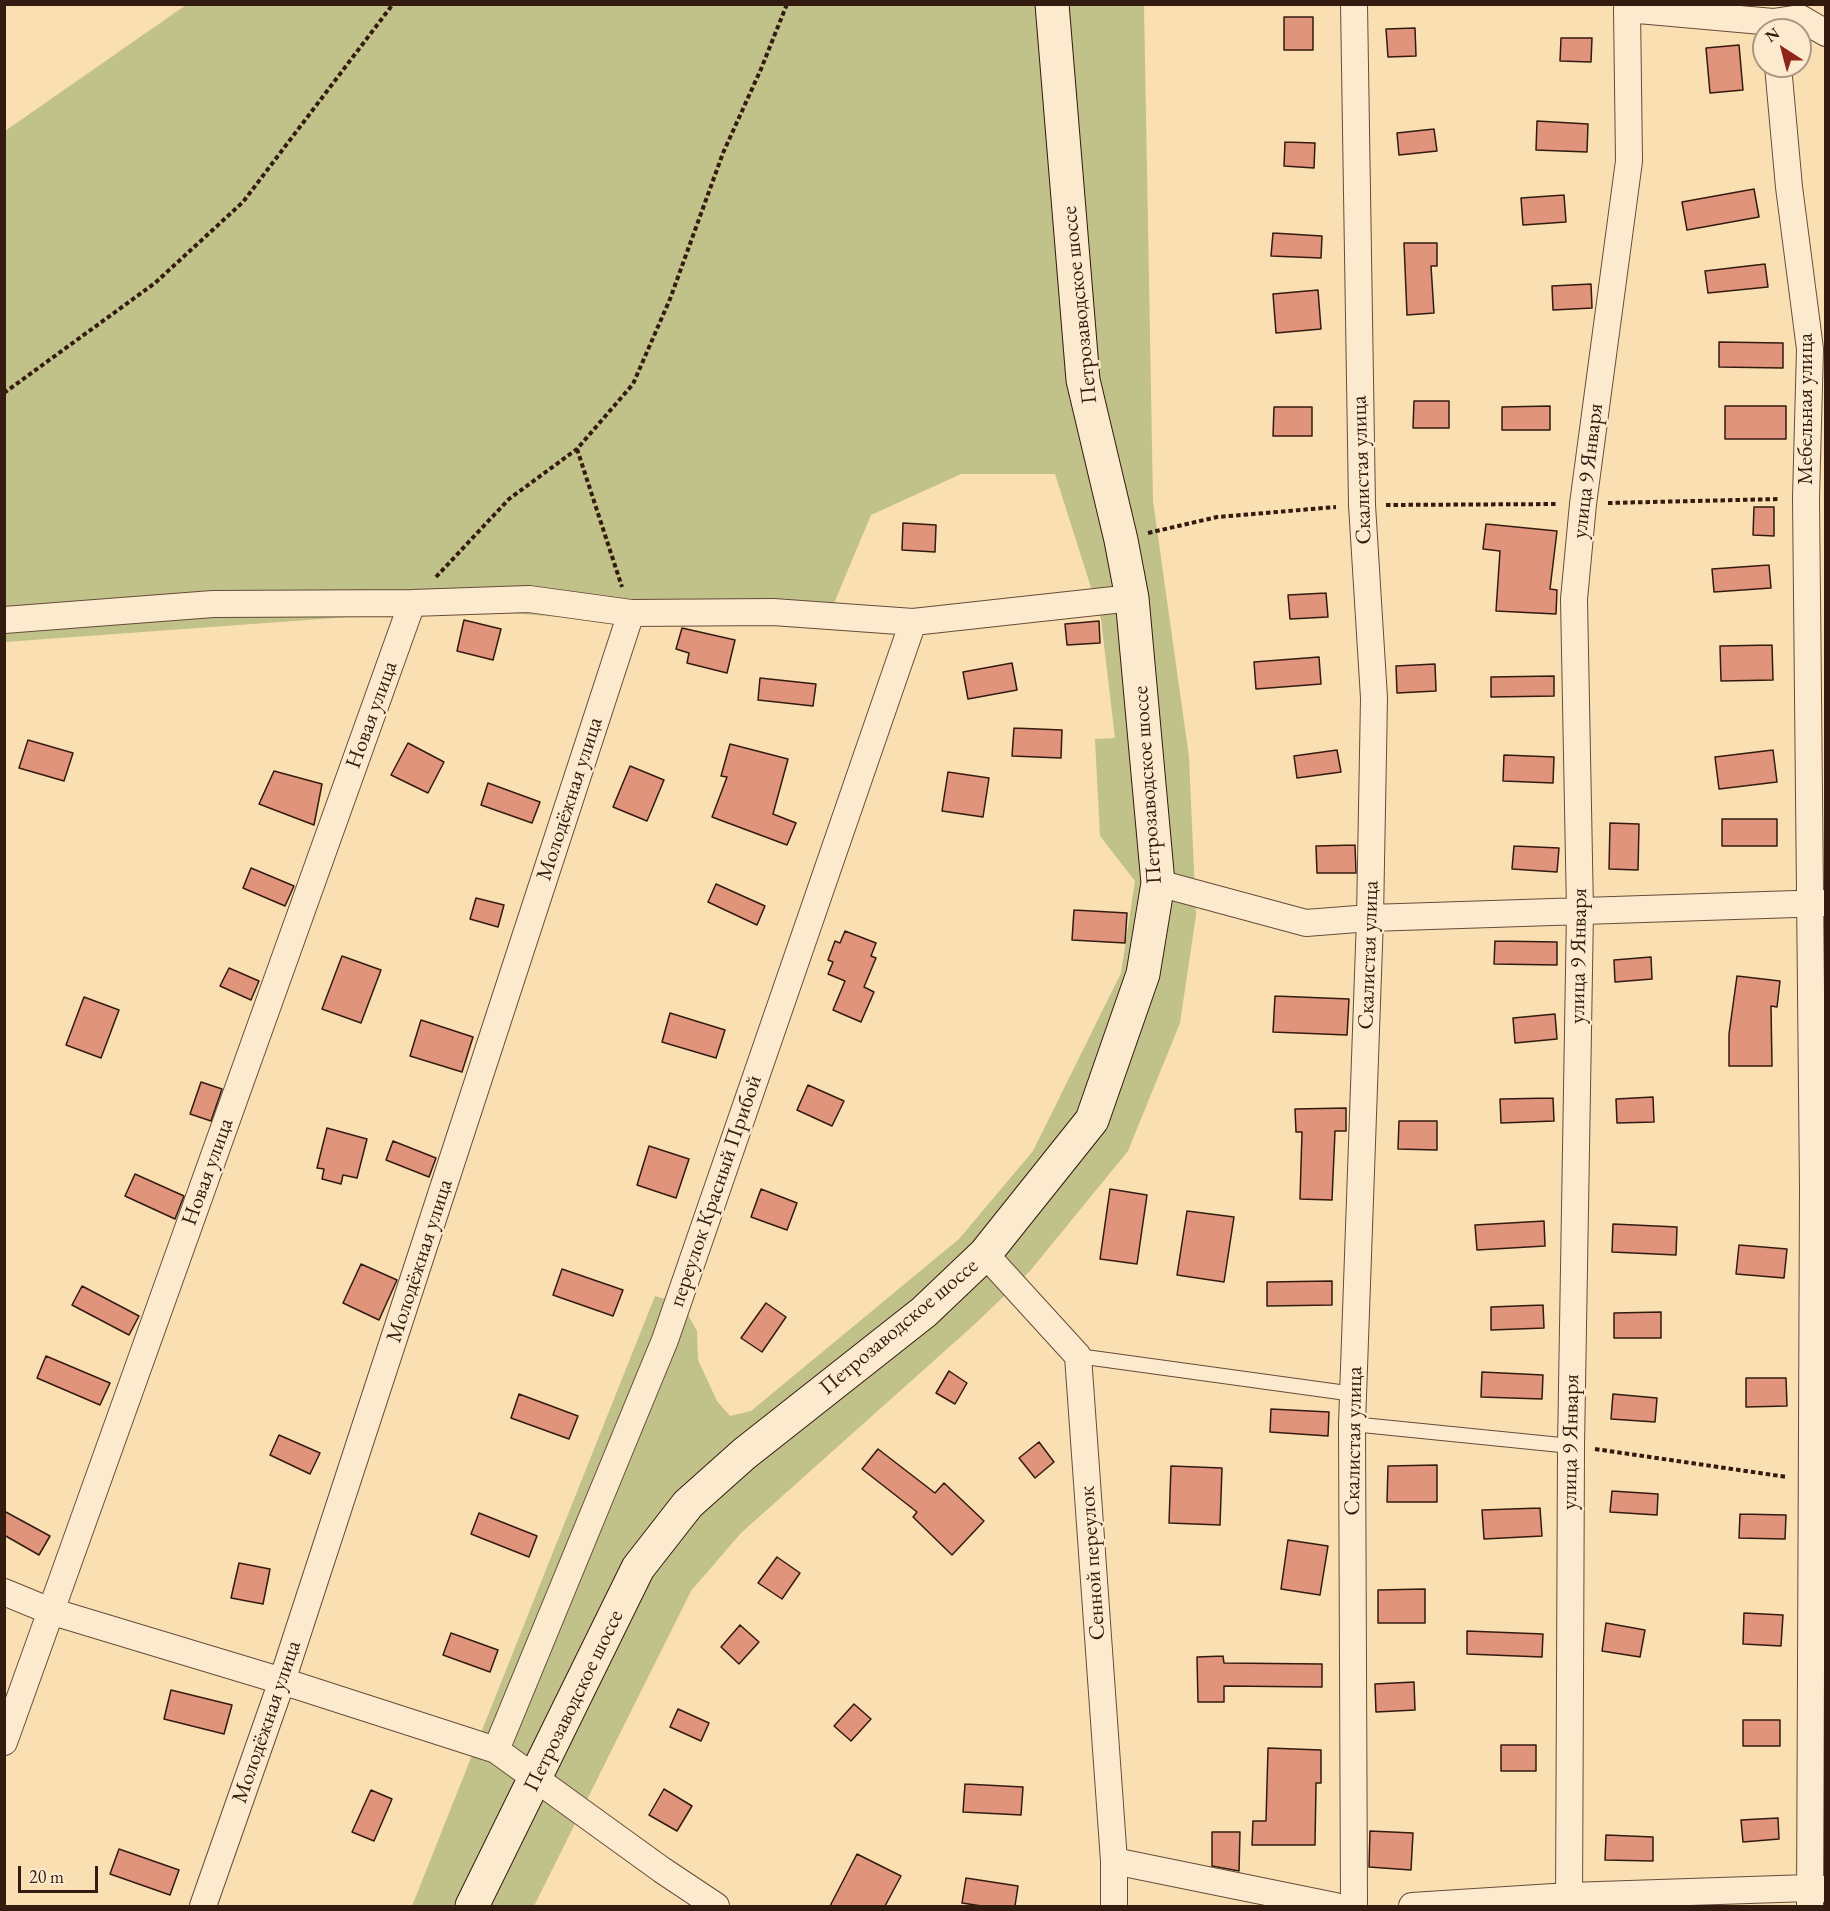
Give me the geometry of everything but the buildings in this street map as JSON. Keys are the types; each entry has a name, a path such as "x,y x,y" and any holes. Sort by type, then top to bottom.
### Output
{"main road":[{"name":"Петрозаводское шоссе","path":"472,1906 537,1778 638,1568 688,1504 744,1454 924,1312 986,1254 1092,1120 1143,974 1158,883 1132,598 1121,540 1083,380 1052,4"}],"street":[{"name":"Скалистая улица","path":"1353,1906 1352,1424 1370,918 1374,698 1362,505 1354,4"},
{"path":"1626,7 1752,23"},
{"name":"улица 9 Января","path":"1569,1901 1571,1446 1580,911 1574,599 1582,504 1629,161 1626,7"},
{"path":"1812,25 1826,33"},
{"name":"Мебельная улица","path":"1779,78 1789,187 1810,349 1806,498 1818,903 1813,1481 1815,1895"},
{"path":"4,620 213,604 412,603 529,599 631,613 773,612 913,622 1132,598"},
{"name":"Новая улица","path":"4,1742 412,603"},
{"name":"Молодёжная улица","path":"203,1906 282,1682 631,613"},
{"name":"переулок Красный Прибой","path":"496,1750 665,1340 913,622"},
{"path":"1158,883 1306,923 1370,918 1818,903"},
{"path":"986,1254 1078,1356"},
{"name":"Сенной переулок","path":"1078,1356 1114,1861 1114,1906"},
{"path":"4,1592 50,1611 496,1750 662,1870 716,1906"},
{"path":"1114,1861 1335,1906"},
{"path":"1412,1906 1815,1895"}],"lane":[{"path":"1078,1356 1354,1394"},
{"path":"1352,1424 1571,1446"}],"path":[{"path":"4,393 155,283 243,202 393,4"},
{"path":"412,603 509,499 577,448 633,384 670,299 723,153 787,4"},
{"path":"577,448 631,613"},
{"path":"1121,540 1217,517 1362,505 1582,504 1806,498"},
{"path":"1571,1446 1813,1481"}],"green space":[{"path":"186,5 1144,5 1153,501 1189,757 1196,915 1180,1023 1128,1151 1030,1271 975,1324 741,1533 691,1591 534,1906 412,1906 655,1296 682,1304 697,1331 698,1360 717,1401 730,1416 751,1411 959,1239 1033,1151 1121,973 1135,881 1100,836 1095,739 1115,738 1101,619 1055,474 961,474 871,515 824,627 648,624 459,609 5,642 5,131"}]}
